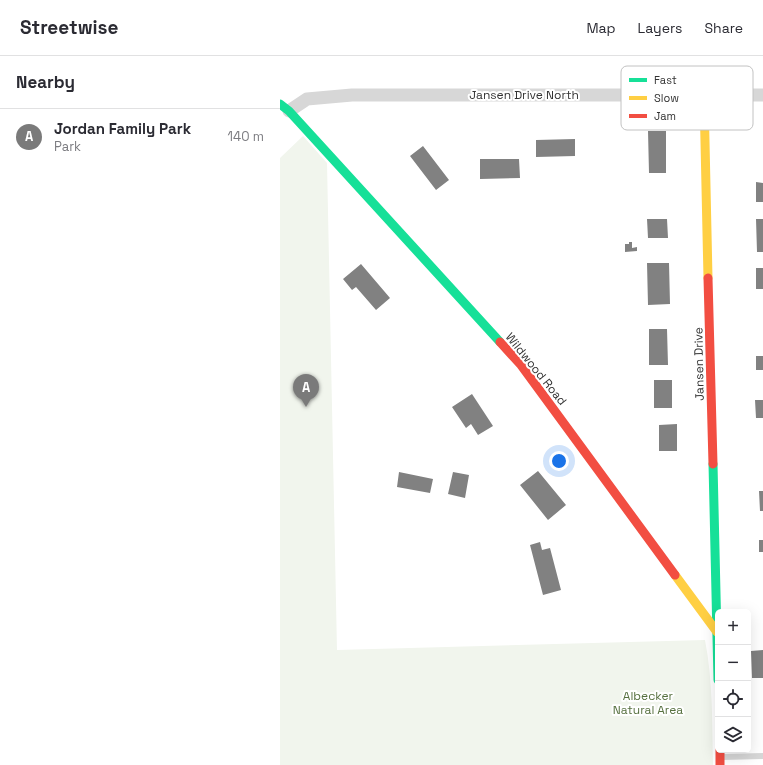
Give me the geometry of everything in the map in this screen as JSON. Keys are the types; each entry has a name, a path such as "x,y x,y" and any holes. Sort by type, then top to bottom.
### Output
{"street":[{"name":"Jansen Drive North","path":"284,110 307,99 352,94 621,96"},
{"name":"Jansen Drive North","path":"753,95 763,95"},
{"name":"Wildwood Road","path":"284,110 520,365 715,629"},
{"name":"Jansen Drive","path":"705,130 716,609"}],"lane":[{"path":"720,757 763,756"}],"green space":[{"name":"Albecker Natural Area","path":"303,136 327,163 337,650 705,640 711,686 713,765 280,765 280,158"}],"building":[{"path":"648,131 666,131 666,173 649,173"},
{"path":"575,139 575,156 536,157 536,140"},
{"path":"423,146 449,180 436,190 410,156"},
{"path":"480,159 519,159 520,178 480,179"},
{"path":"756,182 763,183 763,202 756,202"},
{"path":"647,219 667,219 668,238 648,238"},
{"path":"756,219 763,219 763,252 757,252"},
{"path":"629,242 632,242 632,248 637,247 637,251 625,252 625,244 629,244"},
{"path":"647,263 669,263 670,304 648,305"},
{"path":"361,264 390,298 376,310 356,287 352,290 343,279"},
{"path":"756,268 763,268 763,289 756,289"},
{"path":"649,329 667,329 668,365 649,365"},
{"path":"756,356 763,356 763,370 756,370"},
{"path":"654,380 672,380 672,408 654,408"},
{"path":"472,394 493,426 478,435 471,424 466,428 452,407"},
{"path":"755,400 763,400 763,418 756,418"},
{"path":"677,424 677,451 659,451 659,425"},
{"path":"538,471 566,505 548,520 520,485"},
{"path":"399,472 433,479 430,493 397,487"},
{"path":"453,472 469,475 465,498 448,494"},
{"path":"759,491 763,491 763,511 760,511"},
{"path":"759,540 763,540 763,552 759,552"},
{"path":"540,542 542,550 550,548 561,590 543,595 530,545"},
{"path":"763,650 763,678 752,678 751,651"}],"traffic: fast":[{"path":"280,104 289,111 500,342"},
{"path":"713,464 717,645"}],"traffic: slow":[{"path":"705,130 708,278"},
{"path":"675,575 715,629"}],"traffic: jam":[{"path":"708,278 713,464"},
{"path":"500,342 521,365 675,575"},
{"path":"720,753 720,765"}],"place":[{"name":"Jordan Family Park","path":"306,407"}]}
